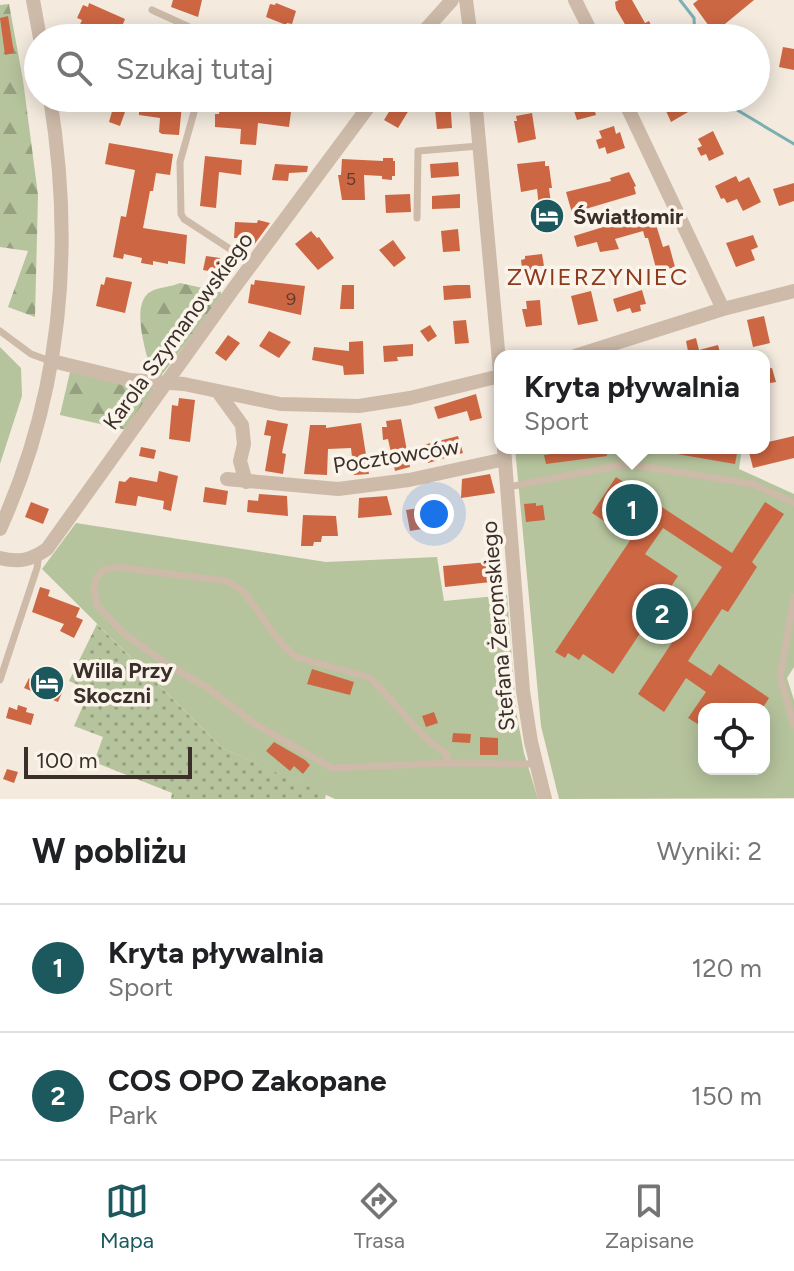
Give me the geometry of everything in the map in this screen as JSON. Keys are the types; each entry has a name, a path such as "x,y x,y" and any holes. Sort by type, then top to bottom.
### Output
{"street":[{"path":"33,0 37,24"},
{"path":"431,24 452,0"},
{"path":"466,0 469,24"},
{"path":"575,0 587,24"},
{"path":"0,529 34,439 52,361 60,300 63,229 60,168 52,112"},
{"name":"Karola Szymanowskiego","path":"39,555 47,549 365,112"},
{"path":"476,112 498,350"},
{"path":"630,112 723,309"},
{"path":"594,350 723,309 794,291"},
{"path":"52,361 130,380 167,383 280,404 359,406 410,398 494,376"},
{"path":"218,392 242,425 244,444 240,461 246,482"},
{"name":"Pocztowców","path":"227,479 338,489 409,480 505,454"},
{"name":"Stefana Żeromskiego","path":"505,454 523,691 545,799"},
{"path":"0,558 12,561 39,555"}],"lane":[{"path":"152,10 183,24"},
{"path":"194,112 180,162 181,214 253,264"},
{"path":"417,218 418,151 479,146"},
{"path":"0,331 31,354 52,361"},
{"path":"507,488 627,464 753,484 794,503"},
{"path":"0,680 39,555"},
{"path":"447,763 447,754 424,737 371,678 296,657 281,643 243,591 226,581 115,567 102,571 96,579 97,605 121,631 159,659 209,689 255,724 332,768 447,763 536,764"},
{"path":"794,597 780,677 794,725"}],"green space":[{"path":"9,4 23,80 24,112 27,112 38,195 35,317 8,307 28,251 0,247 0,5"},
{"path":"180,283 221,292 221,297 161,376 152,376 142,332 141,308 150,292"},
{"path":"0,347 21,368 22,396 0,464"},
{"path":"70,372 149,382 155,391 127,430 60,415"},
{"path":"516,454 741,454 739,469 794,494 794,667 787,678 794,700 794,798 559,799 541,726"},
{"path":"76,523 326,562 437,557 444,601 507,595 516,711 524,753 538,799 335,799 222,748 42,569"},
{"path":"97,624 222,748 326,794 325,799 171,799 172,793 94,762 103,737 74,726 90,690 69,681"}],"building":[{"path":"173,0 202,0 198,17 171,7"},
{"path":"632,0 645,23 649,21 650,24 625,24 615,2"},
{"path":"698,0 754,0 725,24 707,24 693,4"},
{"path":"89,3 125,19 123,24 80,24 82,20 77,18 83,5 88,7"},
{"path":"270,4 296,11 292,24 266,17"},
{"path":"8,16 14,53 5,55 0,18"},
{"path":"783,47 794,49 794,70 779,67"},
{"path":"112,112 125,112 120,126 109,122"},
{"path":"139,112 181,112 179,135 159,132 160,118 139,115"},
{"path":"291,112 289,127 258,123 256,145 240,144 241,129 215,127 215,114"},
{"path":"389,112 408,112 398,128 384,120"},
{"path":"435,112 451,112 452,128 437,129"},
{"path":"574,112 595,112 596,115 577,120"},
{"path":"666,112 688,112 671,122"},
{"path":"532,113 536,139 518,143 516,116"},
{"path":"614,126 616,134 620,132 625,148 607,154 605,147 599,149 596,140 602,138 599,131"},
{"path":"713,131 724,154 709,161 706,154 701,156 697,148 702,146 698,139"},
{"path":"109,143 173,154 170,175 156,173 143,228 187,235 185,264 153,261 153,265 141,263 142,258 124,254 123,259 113,257 121,216 126,217 135,170 105,164"},
{"path":"205,156 242,160 241,175 219,172 216,208 200,206"},
{"path":"383,158 393,158 395,161 392,180 364,175 365,200 342,200 338,175 341,175 342,159 383,161"},
{"path":"545,161 545,166 549,166 552,188 549,188 554,227 541,232 537,229 534,208 539,207 537,189 521,192 517,164"},
{"path":"458,162 459,176 431,178 430,164"},
{"path":"275,164 308,166 307,172 289,173 288,181 272,180"},
{"path":"629,172 636,186 636,194 572,213 566,192 611,181 610,178"},
{"path":"736,176 739,182 749,177 761,202 743,211 737,199 727,203 724,198 721,199 715,186"},
{"path":"794,183 794,201 779,206 773,189"},
{"path":"410,194 411,212 386,213 385,195"},
{"path":"460,194 460,208 432,209 432,196"},
{"path":"652,212 663,247 669,245 675,267 657,272 648,238 645,238 643,231 615,239 619,249 600,252 597,242 577,247 574,236"},
{"path":"258,220 270,223 253,246 240,244 240,238 234,238 235,222 257,223"},
{"path":"458,229 460,251 443,252 441,231"},
{"path":"311,231 334,258 318,270 295,244"},
{"path":"753,235 758,247 751,250 755,260 736,267 726,243"},
{"path":"393,240 406,258 394,267 379,250"},
{"path":"542,254 544,266 539,266 540,275 523,277 521,260 525,256"},
{"path":"206,256 220,258 220,273 203,270"},
{"path":"106,277 132,282 125,313 96,306 101,284 104,285"},
{"path":"255,280 305,286 301,315 248,303 251,284 254,285"},
{"path":"342,285 354,285 354,309 340,309"},
{"path":"470,285 471,298 444,300 443,286"},
{"path":"642,290 646,304 640,305 641,311 632,313 630,308 617,312 613,299"},
{"path":"591,291 598,321 578,325 571,296"},
{"path":"540,300 542,325 526,327 522,309 527,309 526,301"},
{"path":"764,316 770,343 753,347 747,320"},
{"path":"466,320 469,343 455,344 453,321"},
{"path":"430,325 437,336 428,342 420,331"},
{"path":"269,331 291,342 279,358 259,346"},
{"path":"228,335 240,343 226,361 215,353"},
{"path":"696,338 699,350 688,350 686,341"},
{"path":"363,341 364,374 344,375 343,366 312,360 314,347 349,351 349,342"},
{"path":"413,344 413,356 384,362 383,346"},
{"path":"718,345 719,350 699,350"},
{"path":"772,368 776,382 770,383"},
{"path":"476,394 482,418 470,421 467,411 438,419 434,407"},
{"path":"179,398 195,400 190,442 169,439 172,405 178,406"},
{"path":"401,419 410,467 395,471 388,439 383,440 382,427 387,427 386,421"},
{"path":"267,420 288,424 282,453 286,454 283,474 265,471 271,436 264,435"},
{"path":"361,423 369,474 354,475 351,448 328,449 327,475 304,474 310,425 326,425 326,428"},
{"path":"458,436 463,453 428,463 423,445"},
{"path":"794,436 794,458 753,468 750,454 770,454 770,442"},
{"path":"141,447 156,450 154,459 139,456"},
{"path":"607,454 607,456 546,464 544,455"},
{"path":"677,454 737,454 735,464"},
{"path":"159,471 178,476 171,511 163,509 164,501 138,496 136,506 115,503 119,481 125,482 130,477 157,482"},
{"path":"490,474 495,493 461,498 462,479"},
{"path":"616,477 732,553 765,502 784,514 752,562 757,567 728,612 722,609 688,661 711,676 719,664 769,698 766,703 698,703 706,692 686,678 664,712 638,694 722,567 663,528 645,554 678,576 613,674 583,654 579,660 568,653 565,658 555,652 631,539 592,513"},
{"path":"205,487 228,491 226,505 203,502"},
{"path":"259,494 287,496 288,516 247,512 248,500 258,501"},
{"path":"387,496 392,515 358,518 359,498"},
{"path":"31,502 49,509 43,524 25,517"},
{"path":"536,503 536,506 543,505 545,520 526,522 524,504"},
{"path":"443,504 446,525 410,531 406,510"},
{"path":"303,515 336,516 338,536 322,536 321,542 314,542 313,546 301,546"},
{"path":"497,520 500,540 486,542 484,522"},
{"path":"489,562 491,582 445,587 443,566"},
{"path":"40,587 50,590 48,596 80,608 76,617 83,620 74,638 60,631 64,624 32,612"},
{"path":"312,669 354,682 350,695 307,684"},
{"path":"42,675 64,688 58,702 24,688 29,678 37,681"},
{"path":"698,704 698,724 688,718"},
{"path":"18,705 34,714 31,725 6,718 9,707 17,710"},
{"path":"434,712 438,723 426,727 422,716"},
{"path":"453,733 471,734 470,743 452,742"},
{"path":"480,737 498,738 498,755 480,755"},
{"path":"274,742 310,765 303,774 294,766 290,771 266,751"},
{"path":"7,769 18,772 14,783 3,779"}],"waterway":[{"path":"680,0 694,18 694,24"},
{"path":"740,112 794,144"}],"place":[{"name":"Światłomir","path":"547,216"},
{"name":"Kryta pływalnia","path":"632,510"},
{"name":"COS OPO Zakopane","path":"662,614"},
{"name":"Willa Przy Skoczni","path":"47,683"}],"district":[{"name":"ZWIERZYNIEC","path":"598,276"}]}
